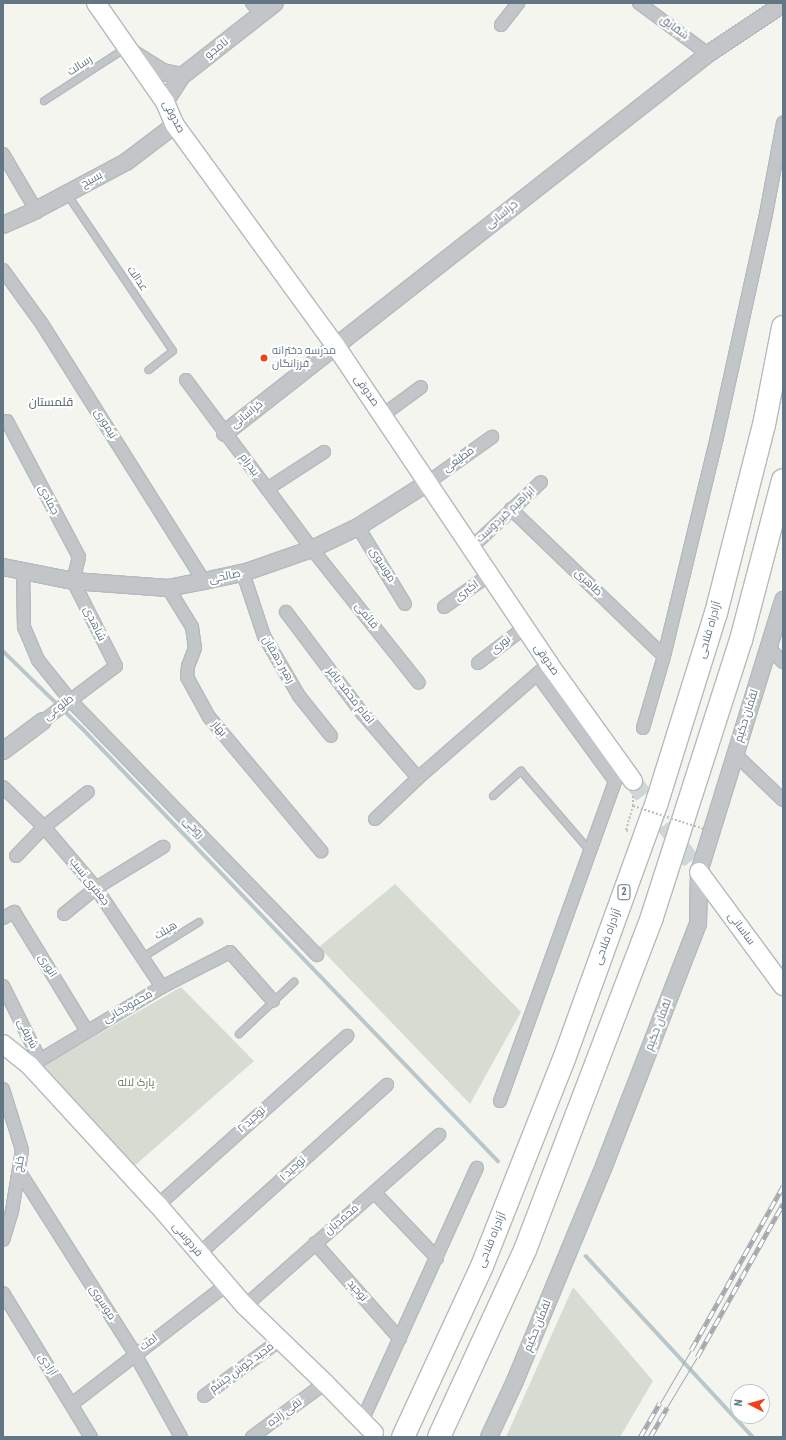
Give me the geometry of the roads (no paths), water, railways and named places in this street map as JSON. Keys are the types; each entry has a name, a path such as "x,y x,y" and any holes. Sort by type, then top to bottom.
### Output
{"highway":[{"name":"آزادراه فلاحی","path":"403,1437 482,1266 564,1058 657,802 716,613 764,424 783,327"},
{"path":"440,1437 525,1250 652,918 741,640 783,480"}],"main road":[{"name":"صدوقی","path":"96,3 165,102 175,125 335,345 383,415 524,628 543,669 633,781"},
{"name":"ساسانی","path":"698,872 783,986"},
{"name":"فردوسی","path":"3,1044 35,1063 158,1205 198,1254 227,1284 244,1306 325,1383 368,1427"}],"street":[{"name":"نامجو","path":"165,102 182,76 257,8 275,3"},
{"path":"501,25 518,3"},
{"name":"شقایق","path":"639,3 708,54"},
{"name":"خراسانی","path":"225,433 335,345 708,54 783,4"},
{"path":"129,50 163,72 182,76"},
{"path":"643,728 664,656 717,437 766,214 783,123"},
{"name":"بسیح","path":"3,225 36,210 126,162 175,125"},
{"path":"3,154 36,210"},
{"name":"تیموری","path":"3,270 42,324 204,581"},
{"name":"بیدرام","path":"186,380 312,549"},
{"path":"383,415 421,387"},
{"name":"جمادی","path":"7,421 79,557 73,581"},
{"name":"مطیعی","path":"427,483 492,437"},
{"path":"267,489 324,452"},
{"name":"ابراهیم خیردوست","path":"471,548 541,482"},
{"name":"صالحی","path":"3,567 73,581 168,588 204,581 243,573 312,549 358,527 427,483"},
{"name":"طاهری","path":"511,509 664,656"},
{"name":"موسوی","path":"358,527 405,604"},
{"name":"قائمی","path":"312,549 419,683"},
{"name":"روحی","path":"23,570 24,627 38,660 70,700 317,955"},
{"name":"رهبر دهقان","path":"243,573 264,636 299,696 331,736"},
{"name":"اکبری","path":"444,607 489,575"},
{"name":"شاهدی","path":"73,581 116,666"},
{"name":"بهار","path":"168,588 192,627 196,648 188,666 187,677 209,717 321,851"},
{"name":"لقمان حکیم","path":"489,1437 515,1381 604,1166 698,924 698,872 783,600"},
{"name":"امام محمد باقر","path":"286,612 363,714 418,778"},
{"name":"نوری","path":"478,663 524,628"},
{"path":"769,648 783,662"},
{"name":"طلوعی","path":"3,751 116,666"},
{"path":"375,819 418,778 543,669 615,781 500,1101"},
{"path":"735,754 783,800"},
{"name":"جعفری نسب","path":"3,787 44,827 96,888 162,987"},
{"path":"16,856 44,827 88,792"},
{"path":"64,914 96,888 163,847"},
{"name":"انوری","path":"3,918 14,912 87,1031"},
{"name":"محمودخانی","path":"35,1063 162,987 230,952 273,1001"},
{"name":"شریفی","path":"3,986 35,1063"},
{"name":"توحید ۲","path":"158,1205 347,1036"},
{"name":"توحید ۱","path":"198,1254 387,1085"},
{"name":"خلج","path":"3,1090 22,1150 12,1211 3,1240"},
{"name":"محمدیان","path":"244,1306 315,1243 375,1193 439,1135"},
{"path":"368,1427 400,1339 477,1168"},
{"name":"موسوی","path":"19,1172 135,1354 181,1437"},
{"path":"375,1193 437,1258"},
{"name":"توحید","path":"315,1243 400,1339"},
{"name":"امت","path":"72,1404 227,1284"},
{"name":"آزادی","path":"3,1293 91,1437"},
{"name":"مجید خوش چشم","path":"204,1396 280,1340"},
{"name":"تقی زاده","path":"252,1437 317,1389"}],"lane":[{"name":"رسالت","path":"44,101 129,50"},
{"name":"عدالت","path":"67,194 173,351 149,370"},
{"path":"492,796 522,771 590,851"},
{"name":"هیئت","path":"143,957 199,922"},
{"path":"239,1034 294,982"}],"waterway":[{"path":"3,651 81,727 498,1161"},
{"path":"586,1256 753,1437"}],"tunnel":[{"path":"633,781 699,872"}],"tram line":[{"path":"660,1403 691,1350"},
{"path":"667,1407 697,1357"}],"railway":[{"path":"691,1350 783,1186"},
{"path":"697,1357 783,1204"},
{"path":"640,1437 660,1403"},
{"path":"650,1437 667,1407"}],"place":[{"name":"مدرسه دخترانه فرزانگان","path":"264,358"}],"district":[{"name":"قلمستان","path":"51,403"}],"park label":[{"name":"پارک لاله","path":"136,1083"}]}
